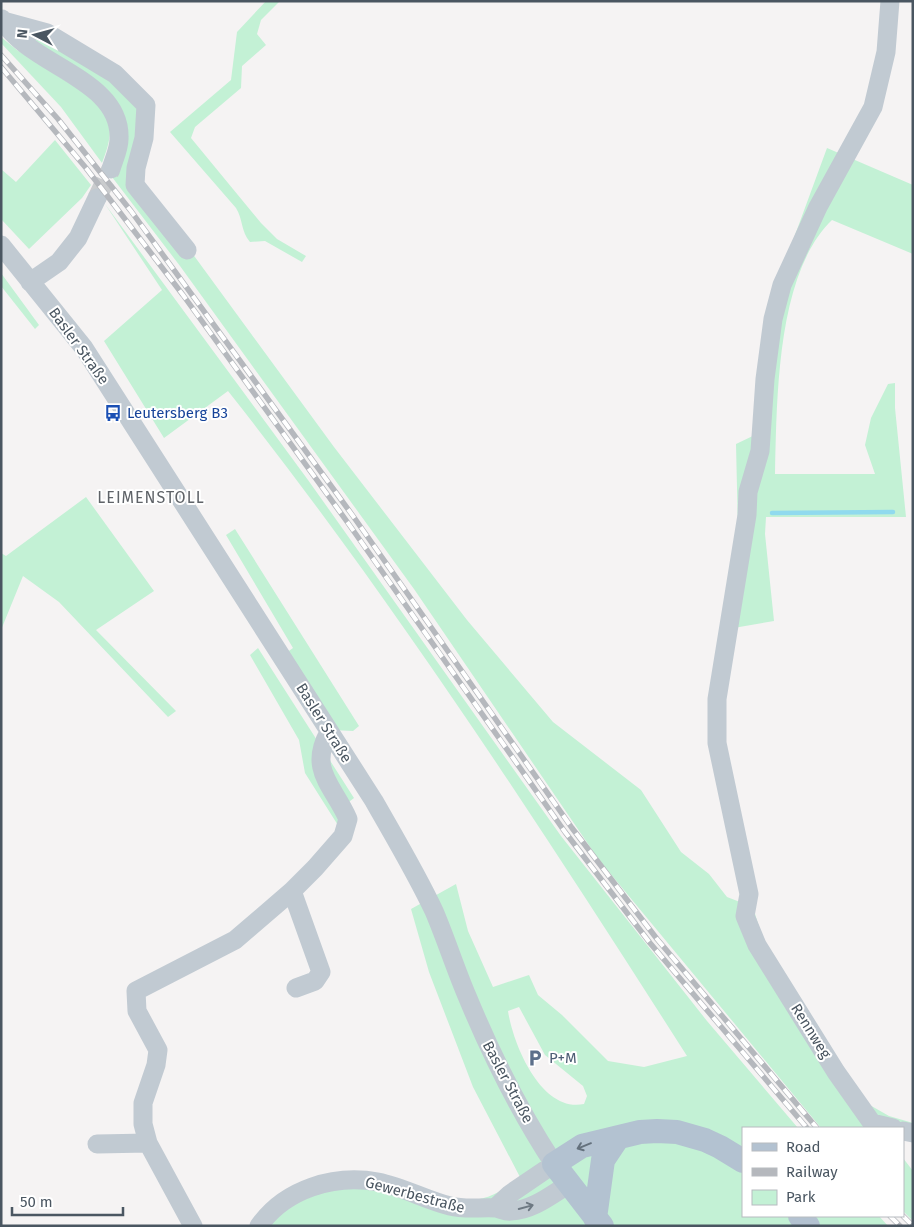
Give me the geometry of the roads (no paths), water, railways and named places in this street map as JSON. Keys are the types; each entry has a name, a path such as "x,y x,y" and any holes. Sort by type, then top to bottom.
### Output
{"main road":[{"path":"554,1164 582,1146 640,1132 677,1132 720,1147 742,1161"},
{"path":"569,1184 603,1160 617,1139"},
{"path":"598,1222 603,1160"},
{"name":"Basler Straße","path":"554,1164 598,1222"}],"street":[{"name":"Rennweg","path":"889,1127 872,1123 841,1079 757,944 745,916 749,894 717,743 717,699 748,515 748,492 760,451 764,379 773,318 782,285 818,207 873,107 886,52 890,1"},
{"path":"2,19 47,33 116,74 146,105 144,138 136,168 135,185 187,250"},
{"path":"2,19 20,40 108,101 119,127 119,141 111,169"},
{"path":"30,282 59,262 78,238 97,198"},
{"name":"Basler Straße","path":"1,245 87,353 374,801 415,872 495,1060 513,1096 554,1164"},
{"path":"193,1226 148,1142 143,1124 144,1103 156,1065 158,1050 137,1011 136,991 235,940 292,891 343,836 348,819 320,767 322,744 329,732"},
{"path":"292,891 321,972 315,981 296,988"},
{"path":"97,1144 148,1142"},
{"path":"495,1208 510,1194 554,1164"},
{"name":"Gewerbestraße","path":"259,1226 268,1213 298,1192 344,1181 379,1182 463,1208 495,1208 510,1212 533,1206 569,1184"}],"waterway":[{"path":"772,513 893,512"}],"tunnel":[{"path":"97,198 111,169"}],"railway":[{"path":"1,55 58,119 131,211 353,516 572,828 657,939 816,1127"},
{"path":"1,67 86,168 183,295 348,523 565,832 650,943 806,1127"},
{"path":"891,1217 900,1226"},
{"path":"904,1217 913,1226"}],"place":[{"name":"Leutersberg B3","path":"113,413"},
{"name":"P+M","path":"535,1058"}],"district":[{"name":"LEIMENSTOLL","path":"151,497"}]}
